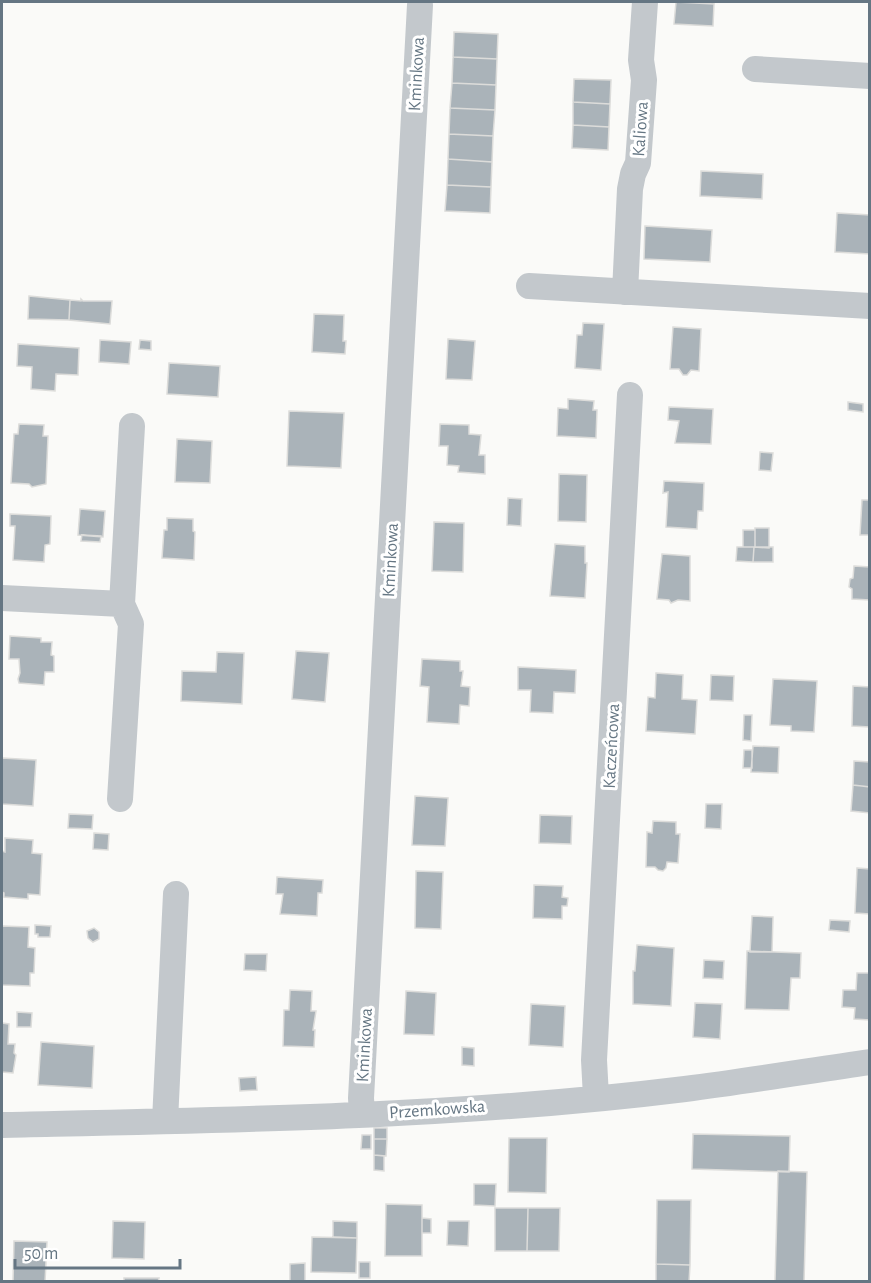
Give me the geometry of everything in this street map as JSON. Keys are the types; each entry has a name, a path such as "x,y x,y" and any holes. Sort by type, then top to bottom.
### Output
{"street":[{"name":"Kaliowa","path":"625,292 630,189 638,163 644,80 641,60 645,2"},
{"name":"Kminkowa","path":"362,1114 362,1074 420,5"},
{"path":"755,69 870,76"},
{"path":"529,286 870,306"},
{"name":"Kaczeńcowa","path":"596,1097 594,1060 630,395"},
{"path":"120,799 131,624 122,604 132,426"},
{"path":"2,598 122,604"},
{"path":"165,1121 176,894"},
{"name":"Przemkowska","path":"2,1125 362,1114 684,1089 870,1062"}],"building":[{"path":"676,2 714,4 713,26 674,24"},
{"path":"679,2 714,2 714,4"},
{"path":"454,32 498,34 497,59 453,57"},
{"path":"453,57 497,59 496,85 452,83"},
{"path":"574,79 611,80 610,104 573,102"},
{"path":"452,83 496,85 495,110 450,108"},
{"path":"573,102 610,104 609,127 573,125"},
{"path":"450,108 495,110 493,136 449,134"},
{"path":"573,125 609,127 608,150 572,148"},
{"path":"449,134 493,136 492,162 448,159"},
{"path":"448,159 492,162 491,187 447,185"},
{"path":"701,171 763,174 762,199 700,196"},
{"path":"447,185 491,187 490,213 445,211"},
{"path":"837,213 870,215 870,254 835,252"},
{"path":"645,226 712,230 710,262 644,259"},
{"path":"29,296 70,300 69,320 28,319"},
{"path":"81,299 83,301 112,301 110,324 69,320 70,300 81,301"},
{"path":"314,314 344,315 345,354 312,352"},
{"path":"583,323 604,324 601,370 575,368 577,335 582,335"},
{"path":"673,327 701,329 699,371 691,370 687,375 683,375 679,369 670,369"},
{"path":"448,339 475,341 472,380 446,379"},
{"path":"100,340 131,342 129,364 99,362"},
{"path":"140,340 151,341 151,350 139,349"},
{"path":"18,344 79,348 78,375 56,374 55,391 31,389 32,367 17,366"},
{"path":"169,363 220,366 218,397 167,394"},
{"path":"568,399 594,401 593,410 597,410 596,438 557,436 558,408 568,409"},
{"path":"848,402 863,404 863,412 848,410"},
{"path":"669,407 713,409 711,444 675,443 679,421 668,420"},
{"path":"289,411 344,413 341,468 287,466"},
{"path":"19,424 44,425 43,436 48,436 46,484 32,487 29,484 11,483 14,434 18,434"},
{"path":"440,424 469,425 469,434 481,435 479,455 485,455 485,474 458,472 459,466 447,465 448,446 439,446"},
{"path":"177,439 212,441 210,483 175,482"},
{"path":"760,452 773,453 771,471 759,470"},
{"path":"559,474 587,475 586,522 558,521"},
{"path":"664,481 704,483 703,511 698,511 697,529 666,527 668,492 663,493"},
{"path":"508,498 522,499 521,526 507,525"},
{"path":"862,500 870,500 870,537 860,535"},
{"path":"80,509 105,511 103,537 78,535"},
{"path":"10,514 51,516 50,544 45,545 44,562 13,560 15,526 10,526"},
{"path":"167,518 193,519 194,560 162,558"},
{"path":"434,522 464,523 463,572 432,571"},
{"path":"755,528 769,528 769,548 755,547"},
{"path":"743,530 755,530 755,547 743,547"},
{"path":"82,535 101,536 100,542 81,541"},
{"path":"555,544 585,546 585,563 587,563 585,598 550,596"},
{"path":"737,547 754,547 753,562 736,561"},
{"path":"754,547 773,547 773,562 753,562"},
{"path":"662,554 690,556 690,601 678,600 671,603 669,600 657,599"},
{"path":"854,566 870,567 870,600 852,599 852,589 849,587 850,579 853,578"},
{"path":"10,636 41,638 41,642 52,642 51,655 54,656 54,672 45,672 44,685 19,683 19,659 9,659"},
{"path":"296,651 329,653 325,702 292,699"},
{"path":"217,652 244,653 242,704 181,701 182,671 216,672"},
{"path":"422,659 460,661 460,671 463,671 461,686 470,687 469,706 460,705 459,724 427,722 429,687 420,686"},
{"path":"518,667 576,670 575,693 554,692 553,713 530,712 531,690 518,690"},
{"path":"656,673 683,675 682,699 697,700 695,734 646,731 648,697 655,698"},
{"path":"711,675 734,676 733,701 710,700"},
{"path":"773,679 817,681 814,732 791,731 791,726 770,725"},
{"path":"853,686 870,687 870,727 852,726"},
{"path":"744,715 752,715 751,741 743,740"},
{"path":"753,746 779,747 778,773 751,772"},
{"path":"744,750 752,750 752,768 743,768"},
{"path":"2,758 36,760 33,806 2,804"},
{"path":"854,761 870,762 870,787 853,785"},
{"path":"853,785 870,787 870,813 851,811"},
{"path":"415,796 448,798 445,846 412,845"},
{"path":"706,804 722,804 721,829 705,828"},
{"path":"69,814 93,815 92,829 68,828"},
{"path":"540,815 572,816 571,844 539,843"},
{"path":"653,821 676,822 676,834 680,834 678,863 667,862 663,871 655,867 646,867 647,832 652,833"},
{"path":"94,833 109,834 108,850 93,849"},
{"path":"5,838 33,840 32,853 42,854 40,895 28,894 28,899 4,897 2,851 5,852"},
{"path":"857,868 870,869 870,914 855,913"},
{"path":"416,871 443,872 441,929 415,928"},
{"path":"277,877 323,880 322,893 318,893 317,916 280,914 283,894 276,894"},
{"path":"534,885 563,886 562,897 568,898 567,906 562,906 562,919 533,918"},
{"path":"752,916 773,917 772,952 750,952"},
{"path":"830,920 850,921 849,932 829,930"},
{"path":"35,925 51,926 50,937 38,937 38,934 35,934"},
{"path":"2,926 29,927 28,947 35,948 34,973 30,973 30,986 2,985"},
{"path":"94,928 99,932 99,939 93,942 88,938 87,931"},
{"path":"637,945 674,948 671,1006 633,1004 633,971 635,971"},
{"path":"747,951 801,953 800,978 791,978 789,1010 745,1009"},
{"path":"245,954 267,954 266,971 244,970"},
{"path":"704,960 724,961 723,979 703,978"},
{"path":"857,973 870,973 870,1020 854,1019 855,1008 842,1007 843,990 856,990"},
{"path":"290,990 312,991 311,1011 316,1011 313,1030 315,1030 314,1047 283,1046 284,1010 289,1010"},
{"path":"406,991 436,993 434,1035 404,1034"},
{"path":"695,1003 722,1004 720,1039 693,1037"},
{"path":"531,1004 565,1006 563,1047 529,1045"},
{"path":"17,1012 32,1013 31,1027 17,1027"},
{"path":"2,1023 9,1024 8,1044 15,1044 13,1073 2,1072"},
{"path":"41,1042 94,1046 92,1088 38,1085"},
{"path":"462,1047 474,1048 474,1066 462,1065"},
{"path":"256,1077 257,1090 240,1091 239,1078"},
{"path":"374,1128 387,1128 387,1139 374,1139"},
{"path":"693,1134 790,1136 789,1172 692,1169"},
{"path":"362,1135 371,1135 371,1149 361,1149"},
{"path":"509,1138 547,1138 546,1193 508,1192"},
{"path":"374,1139 387,1139 386,1156 374,1155"},
{"path":"374,1155 384,1156 384,1171 374,1170"},
{"path":"778,1171 807,1172 804,1282 775,1282"},
{"path":"474,1184 496,1184 495,1206 474,1205"},
{"path":"657,1200 691,1200 690,1265 656,1264"},
{"path":"386,1204 422,1205 422,1256 385,1256"},
{"path":"495,1208 528,1208 527,1251 495,1251"},
{"path":"528,1208 560,1208 559,1251 527,1251"},
{"path":"422,1218 431,1219 431,1233 422,1233"},
{"path":"113,1221 145,1222 144,1259 112,1258"},
{"path":"333,1221 357,1222 357,1238 333,1237"},
{"path":"448,1221 469,1221 468,1246 447,1245"},
{"path":"312,1237 357,1238 356,1273 311,1272"},
{"path":"14,1241 47,1242 45,1282 13,1282"},
{"path":"359,1262 370,1262 370,1278 359,1278"},
{"path":"305,1263 305,1282 290,1282 290,1264"},
{"path":"656,1264 690,1265 689,1282 656,1282"},
{"path":"124,1278 159,1278 158,1282 124,1282"}]}
